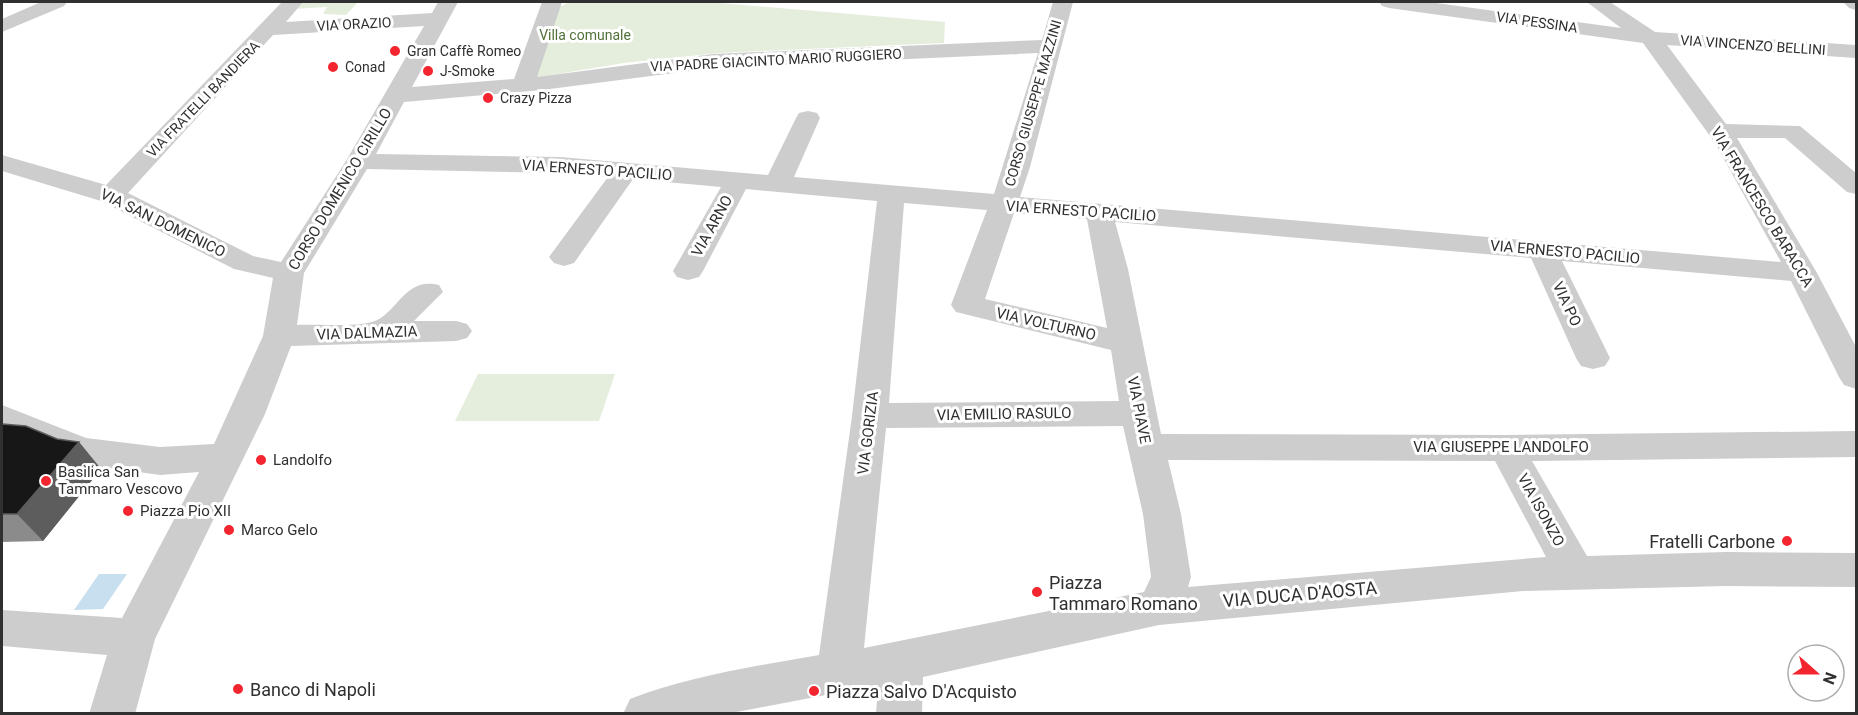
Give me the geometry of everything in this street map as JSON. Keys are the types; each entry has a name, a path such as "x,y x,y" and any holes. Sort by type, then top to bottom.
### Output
{"street":[{"name":"VIA FRATELLI BANDIERA","path":"111,195 293,2"},
{"path":"523,85 552,2"},
{"name":"CORSO GIUSEPPE MAZZINI","path":"967,305 1017,167 1063,2"},
{"name":"VIA PESSINA","path":"1389,2 1650,38"},
{"name":"VIA FRANCESCO BARACCA","path":"1597,2 1650,38 1718,130 1802,273 1857,377"},
{"path":"2,3 49,5"},
{"path":"2,26 49,5"},
{"name":"VIA ORAZIO","path":"270,29 443,10"},
{"name":"CORSO DOMENICO CIRILLO","path":"115,708 134,638 248,414 279,336 289,273 359,161 443,10"},
{"name":"VIA VINCENZO BELLINI","path":"1650,38 1857,51"},
{"name":"VIA PADRE GIACINTO MARIO RUGGIERO","path":"395,96 523,85 713,61 1051,46"},
{"path":"777,185 808,118"},
{"path":"1718,130 1791,131 1857,186"},
{"name":"VIA ERNESTO PACILIO","path":"359,161 560,165 1802,273"},
{"name":"VIA SAN DOMENICO","path":"2,163 111,195 244,263 289,273"},
{"path":"564,257 625,172"},
{"name":"VIA ARNO","path":"688,271 737,182"},
{"name":"VIA GORIZIA","path":"838,671 870,416 891,194"},
{"name":"VIA PIAVE","path":"1099,212 1138,413 1162,513 1172,577 1159,607"},
{"name":"VIA PO","path":"1542,250 1593,358"},
{"path":"381,331 428,292"},
{"name":"VIA VOLTURNO","path":"967,305 1126,343"},
{"name":"VIA DALMAZIA","path":"279,336 381,331 456,331"},
{"name":"VIA EMILIO RASULO","path":"870,416 1138,413"},
{"path":"2,417 81,451 160,461 226,457"},
{"name":"VIA GIUSEPPE LANDOLFO","path":"1146,447 1857,444"},
{"name":"VIA ISONZO","path":"1506,447 1576,573"},
{"name":"VIA DUCA D'AOSTA","path":"646,714 740,701 838,671 902,662 1159,607 1511,575 1726,569 1857,570"},
{"path":"2,628 134,638"},
{"path":"899,714 902,662"}],"green space":[{"path":"303,2 358,2 346,15 323,14 327,7 292,9"},
{"name":"Villa comunale","path":"570,2 707,2 945,22 944,43 719,53 624,63 528,79 559,7"},
{"path":"478,374 615,374 599,421 455,421"}],"water":[{"path":"99,574 127,574 103,609 74,610"}],"building":[{"path":"2,424 26,426 57,439 79,442 17,514 2,514"}],"place":[{"name":"Gran Caffè Romeo","path":"395,51"},
{"name":"Conad","path":"333,67"},
{"name":"J-Smoke","path":"428,71"},
{"name":"Crazy Pizza","path":"488,98"},
{"name":"Landolfo","path":"261,460"},
{"name":"Basilica San Tammaro Vescovo","path":"46,481"},
{"name":"Piazza Pio XII","path":"128,511"},
{"name":"Marco Gelo","path":"229,530"},
{"name":"Fratelli Carbone","path":"1787,541"},
{"name":"Piazza Tammaro Romano","path":"1037,592"},
{"name":"Banco di Napoli","path":"238,689"},
{"name":"Piazza Salvo D'Acquisto","path":"814,691"}]}
